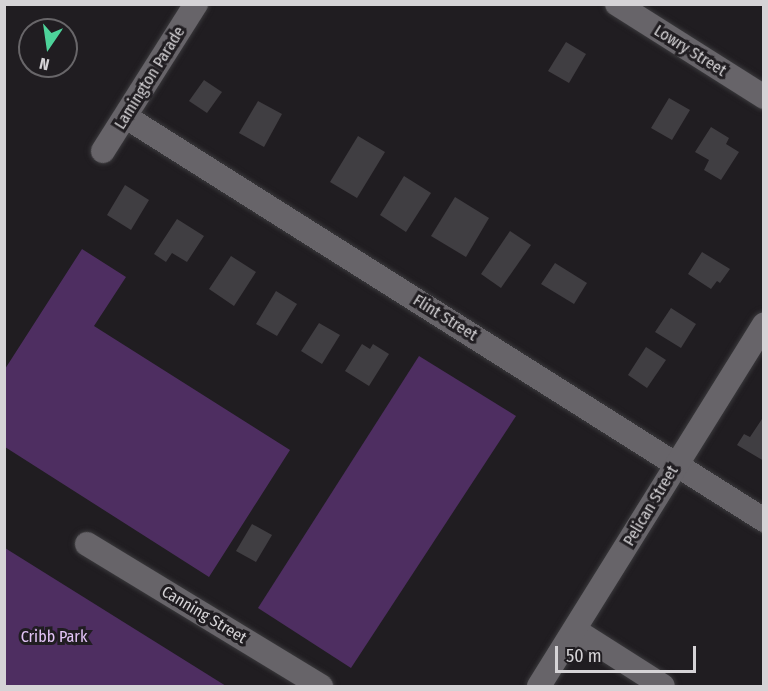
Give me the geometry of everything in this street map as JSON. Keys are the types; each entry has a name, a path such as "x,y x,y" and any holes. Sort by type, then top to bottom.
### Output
{"street":[{"name":"Lamington Parade","path":"103,151 196,4"},
{"name":"Lowry Street","path":"617,4 764,97"},
{"name":"Flint Street","path":"126,117 764,520"},
{"name":"Pelican Street","path":"539,687 764,324"},
{"name":"Canning Street","path":"87,544 321,687"},
{"path":"576,630 663,687"}],"green space":[{"path":"82,249 126,277 94,326 290,450 209,577 5,447 5,369"},
{"path":"419,356 516,416 351,668 258,608"},
{"name":"Cribb Park","path":"5,548 226,686 5,686"}],"building":[{"path":"566,42 586,54 569,83 548,71"},
{"path":"204,80 222,92 207,113 189,101"},
{"path":"669,98 690,110 672,140 651,128"},
{"path":"258,101 282,114 264,147 239,133"},
{"path":"711,127 729,138 726,144 739,152 721,180 704,170 709,160 695,152"},
{"path":"358,136 385,152 357,198 330,182"},
{"path":"404,176 431,193 406,232 380,215"},
{"path":"125,185 149,200 131,230 107,215"},
{"path":"455,197 489,218 466,257 431,236"},
{"path":"177,219 204,236 187,262 172,253 166,262 154,254"},
{"path":"510,231 531,245 501,288 481,274"},
{"path":"702,252 730,269 720,283 717,281 711,289 688,274"},
{"path":"231,256 256,272 234,306 209,289"},
{"path":"555,263 587,283 574,304 541,284"},
{"path":"276,291 297,304 277,336 256,324"},
{"path":"671,308 696,324 681,348 655,332"},
{"path":"319,323 340,335 322,364 301,351"},
{"path":"362,344 370,349 373,344 389,354 369,386 345,371"},
{"path":"646,347 666,360 647,388 628,375"},
{"path":"762,419 764,420 764,461 737,445 744,434 750,437"},
{"path":"252,524 272,535 256,562 236,551"}]}
